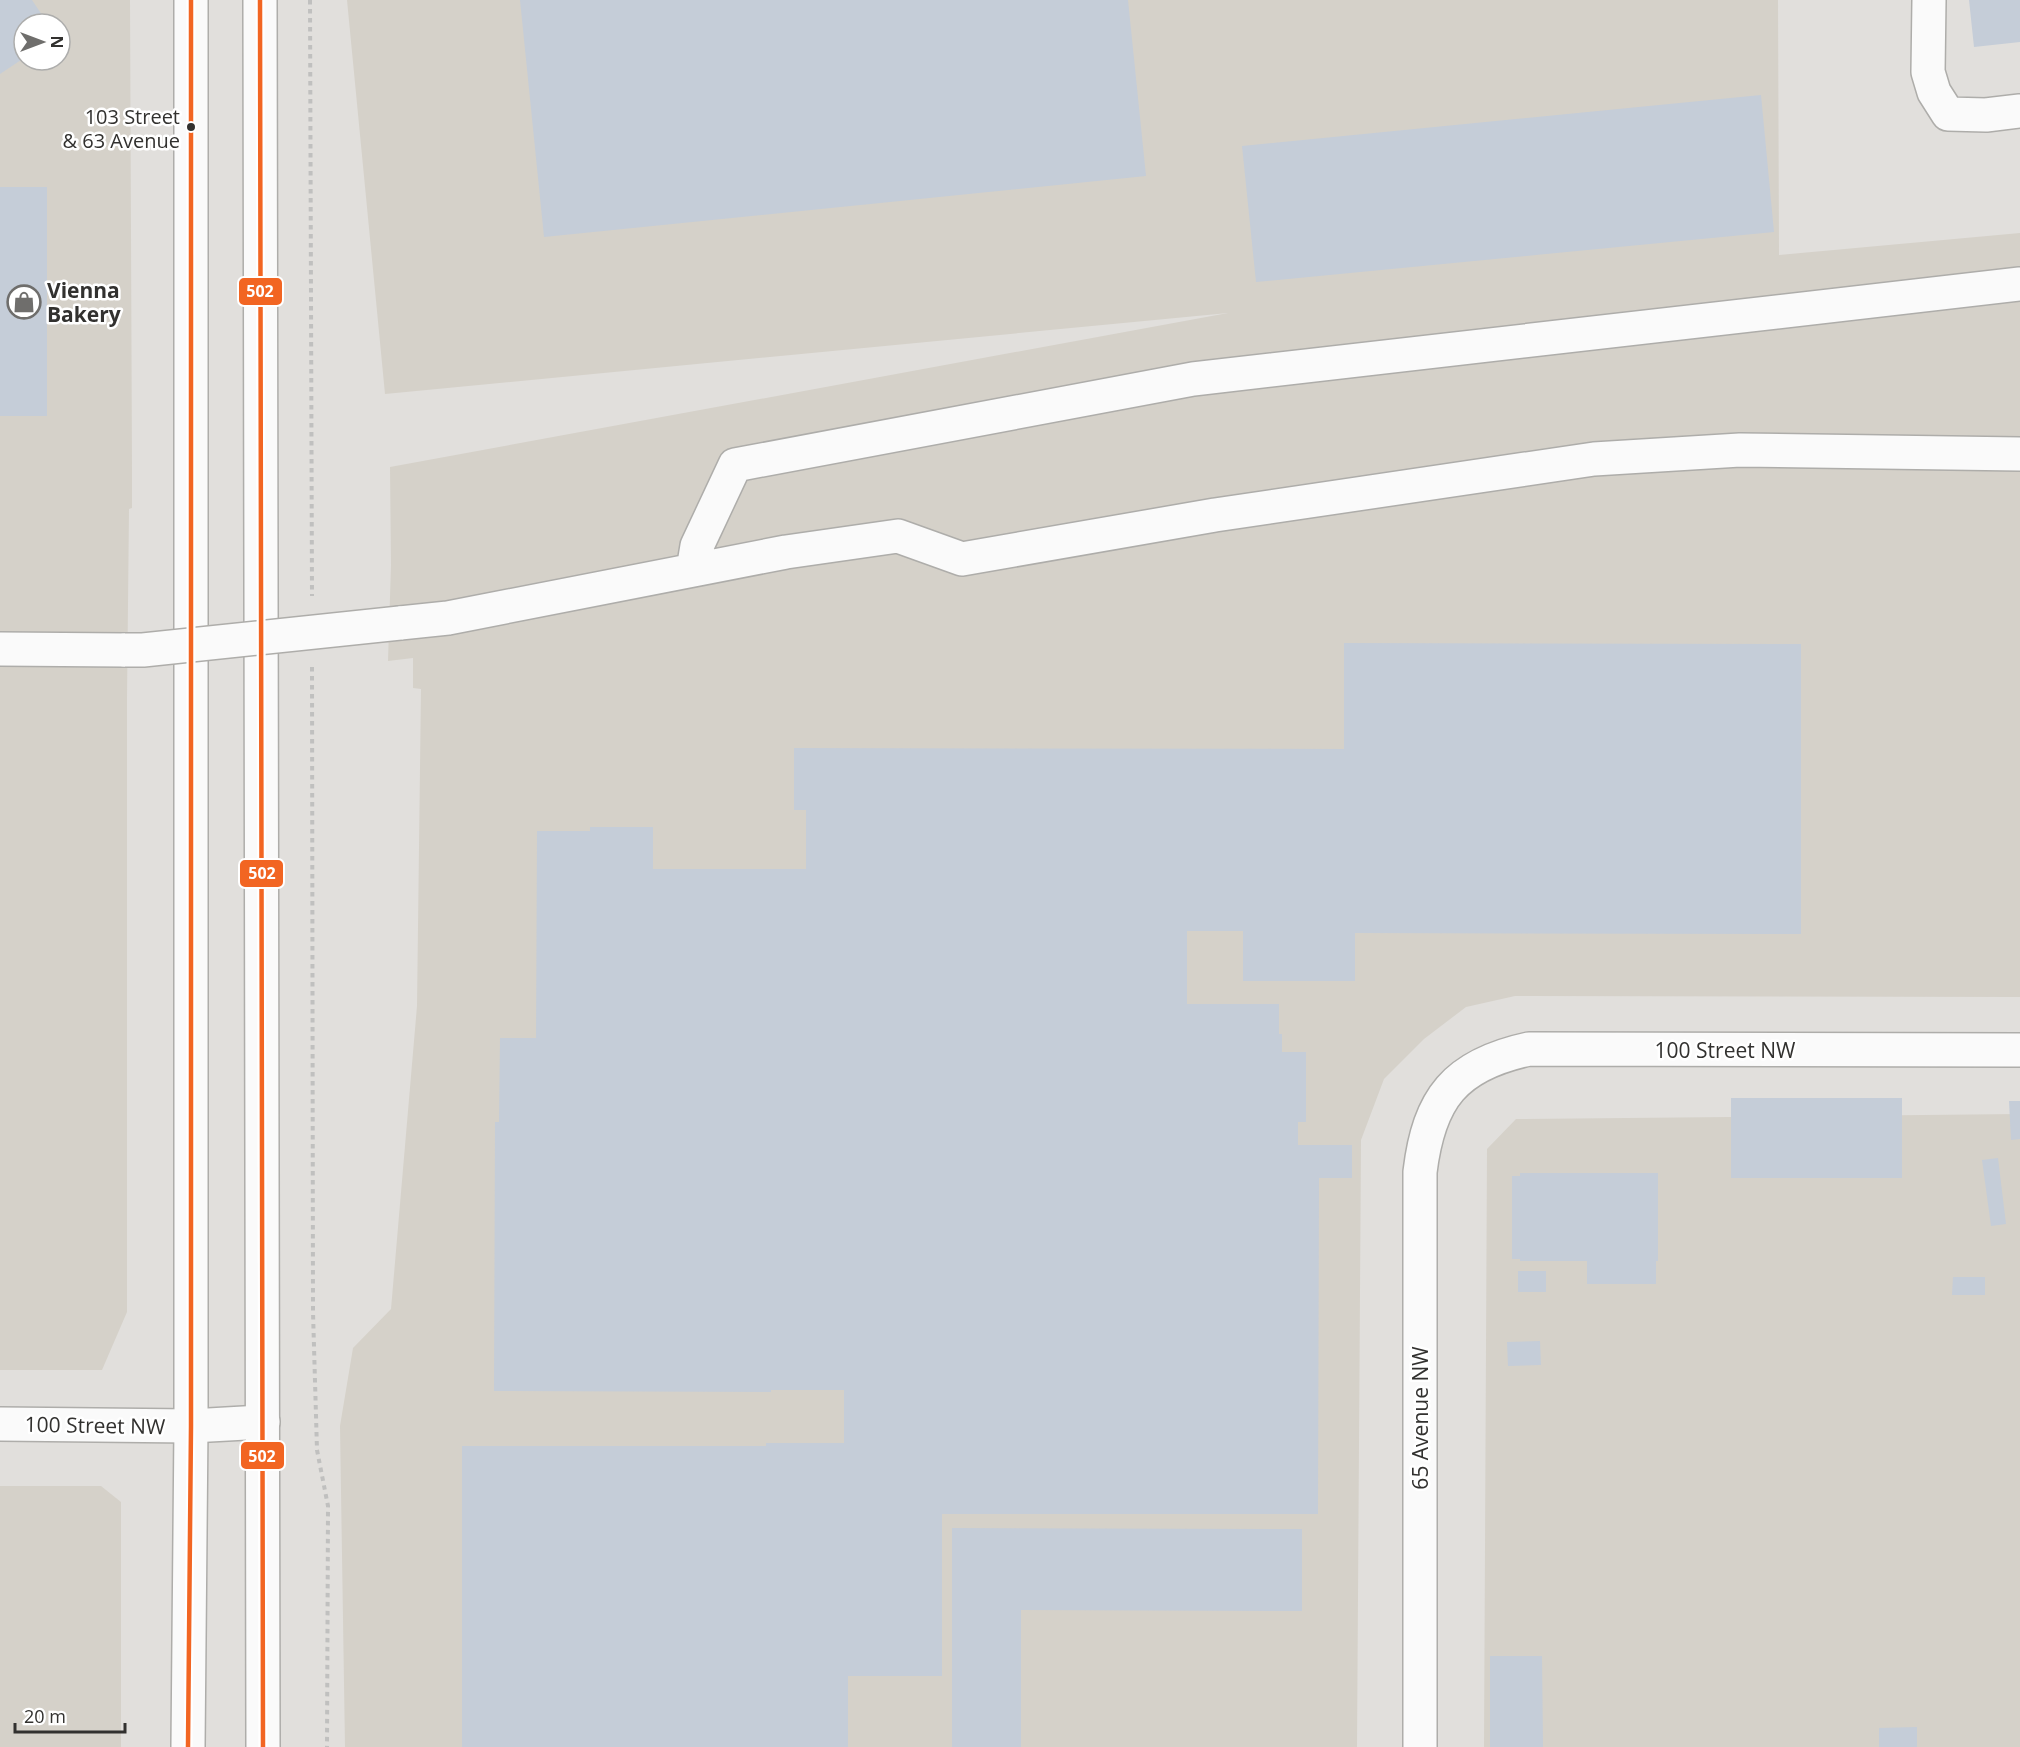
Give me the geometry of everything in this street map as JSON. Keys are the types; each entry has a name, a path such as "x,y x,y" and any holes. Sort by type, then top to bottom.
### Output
{"main road":[{"path":"260,0 263,1747"},
{"path":"1929,0 1928,72 1934,92 1948,114 1986,115 2020,111"},
{"path":"188,1747 191,1426 189,5"},
{"path":"693,570 697,546 735,465 1193,379 2020,284"},
{"path":"0,649 143,650 448,618 786,552 898,536 962,560 1215,515 1594,459 1740,450 2020,454"},
{"name":"100 Street NW","path":"1444,1095 1474,1068 1501,1055 1529,1049 2020,1050"},
{"name":"65 Avenue NW","path":"1420,1747 1420,1172 1423,1144 1431,1118 1444,1095"},
{"name":"100 Street NW","path":"0,1424 191,1426 263,1422"}],"path":[{"path":"310,0 312,597"},
{"path":"312,656 313,1312 317,1450 328,1506 327,1747"}],"shaded area":[{"path":"0,0 130,0 132,508 129,509 127,698 127,1312 102,1370 0,1370"},
{"path":"347,0 1778,0 1779,255 2020,233 2020,997 1515,996 1466,1007 1424,1039 1384,1079 1361,1140 1357,1747 345,1747 340,1426 353,1348 391,1309 417,1006 421,689 413,688 413,658 388,661 391,565 390,467 1228,313 385,394"},
{"path":"2020,1114 2020,1747 1484,1747 1487,1149 1516,1119"},
{"path":"0,1486 101,1486 121,1502 121,1747 0,1747"}],"building":[{"path":"0,0 32,0 40,12 12,12 12,66 0,74"},
{"path":"520,0 1128,0 1146,176 544,237"},
{"path":"1969,0 2020,0 2020,42 1974,47"},
{"path":"1761,95 1774,232 1256,282 1242,146"},
{"name":"Vienna Bakery","path":"0,187 47,187 47,416 0,416"},
{"path":"1344,643 1801,644 1801,934 1355,933 1355,981 1243,981 1243,931 1187,931 1187,1004 1279,1004 1279,1034 1282,1034 1282,1052 1306,1052 1306,1122 1298,1122 1298,1145 1352,1145 1352,1178 1319,1178 1318,1514 942,1514 942,1676 848,1676 848,1747 462,1747 462,1446 766,1446 766,1443 844,1443 844,1390 494,1391 495,1122 499,1122 500,1038 536,1038 537,831 590,831 590,827 653,827 653,869 806,869 806,810 794,810 794,748 1344,749"},
{"path":"1731,1098 1902,1098 1902,1178 1731,1178"},
{"path":"2009,1101 2020,1101 2020,1139 2011,1140"},
{"path":"1998,1158 2006,1224 1991,1226 1982,1160"},
{"path":"1520,1173 1658,1173 1656,1284 1587,1284 1587,1261 1512,1259 1512,1176 1520,1176"},
{"path":"1518,1271 1546,1271 1546,1292 1518,1292"},
{"path":"1953,1277 1985,1277 1985,1295 1952,1295"},
{"path":"1540,1341 1541,1365 1508,1366 1507,1342"},
{"path":"952,1528 1302,1529 1302,1611 1021,1610 1021,1747 952,1747"},
{"path":"1490,1656 1542,1656 1543,1747 1490,1747"},
{"path":"1917,1727 1917,1747 1879,1747 1879,1728"}],"transit line":[{"name":"502","path":"188,1747 191,1426 191,0"},
{"name":"502","path":"260,0 263,1747"}],"place":[{"name":"103 Street & 63 Avenue","path":"191,127"},
{"name":"Vienna Bakery","path":"24,302"}]}
